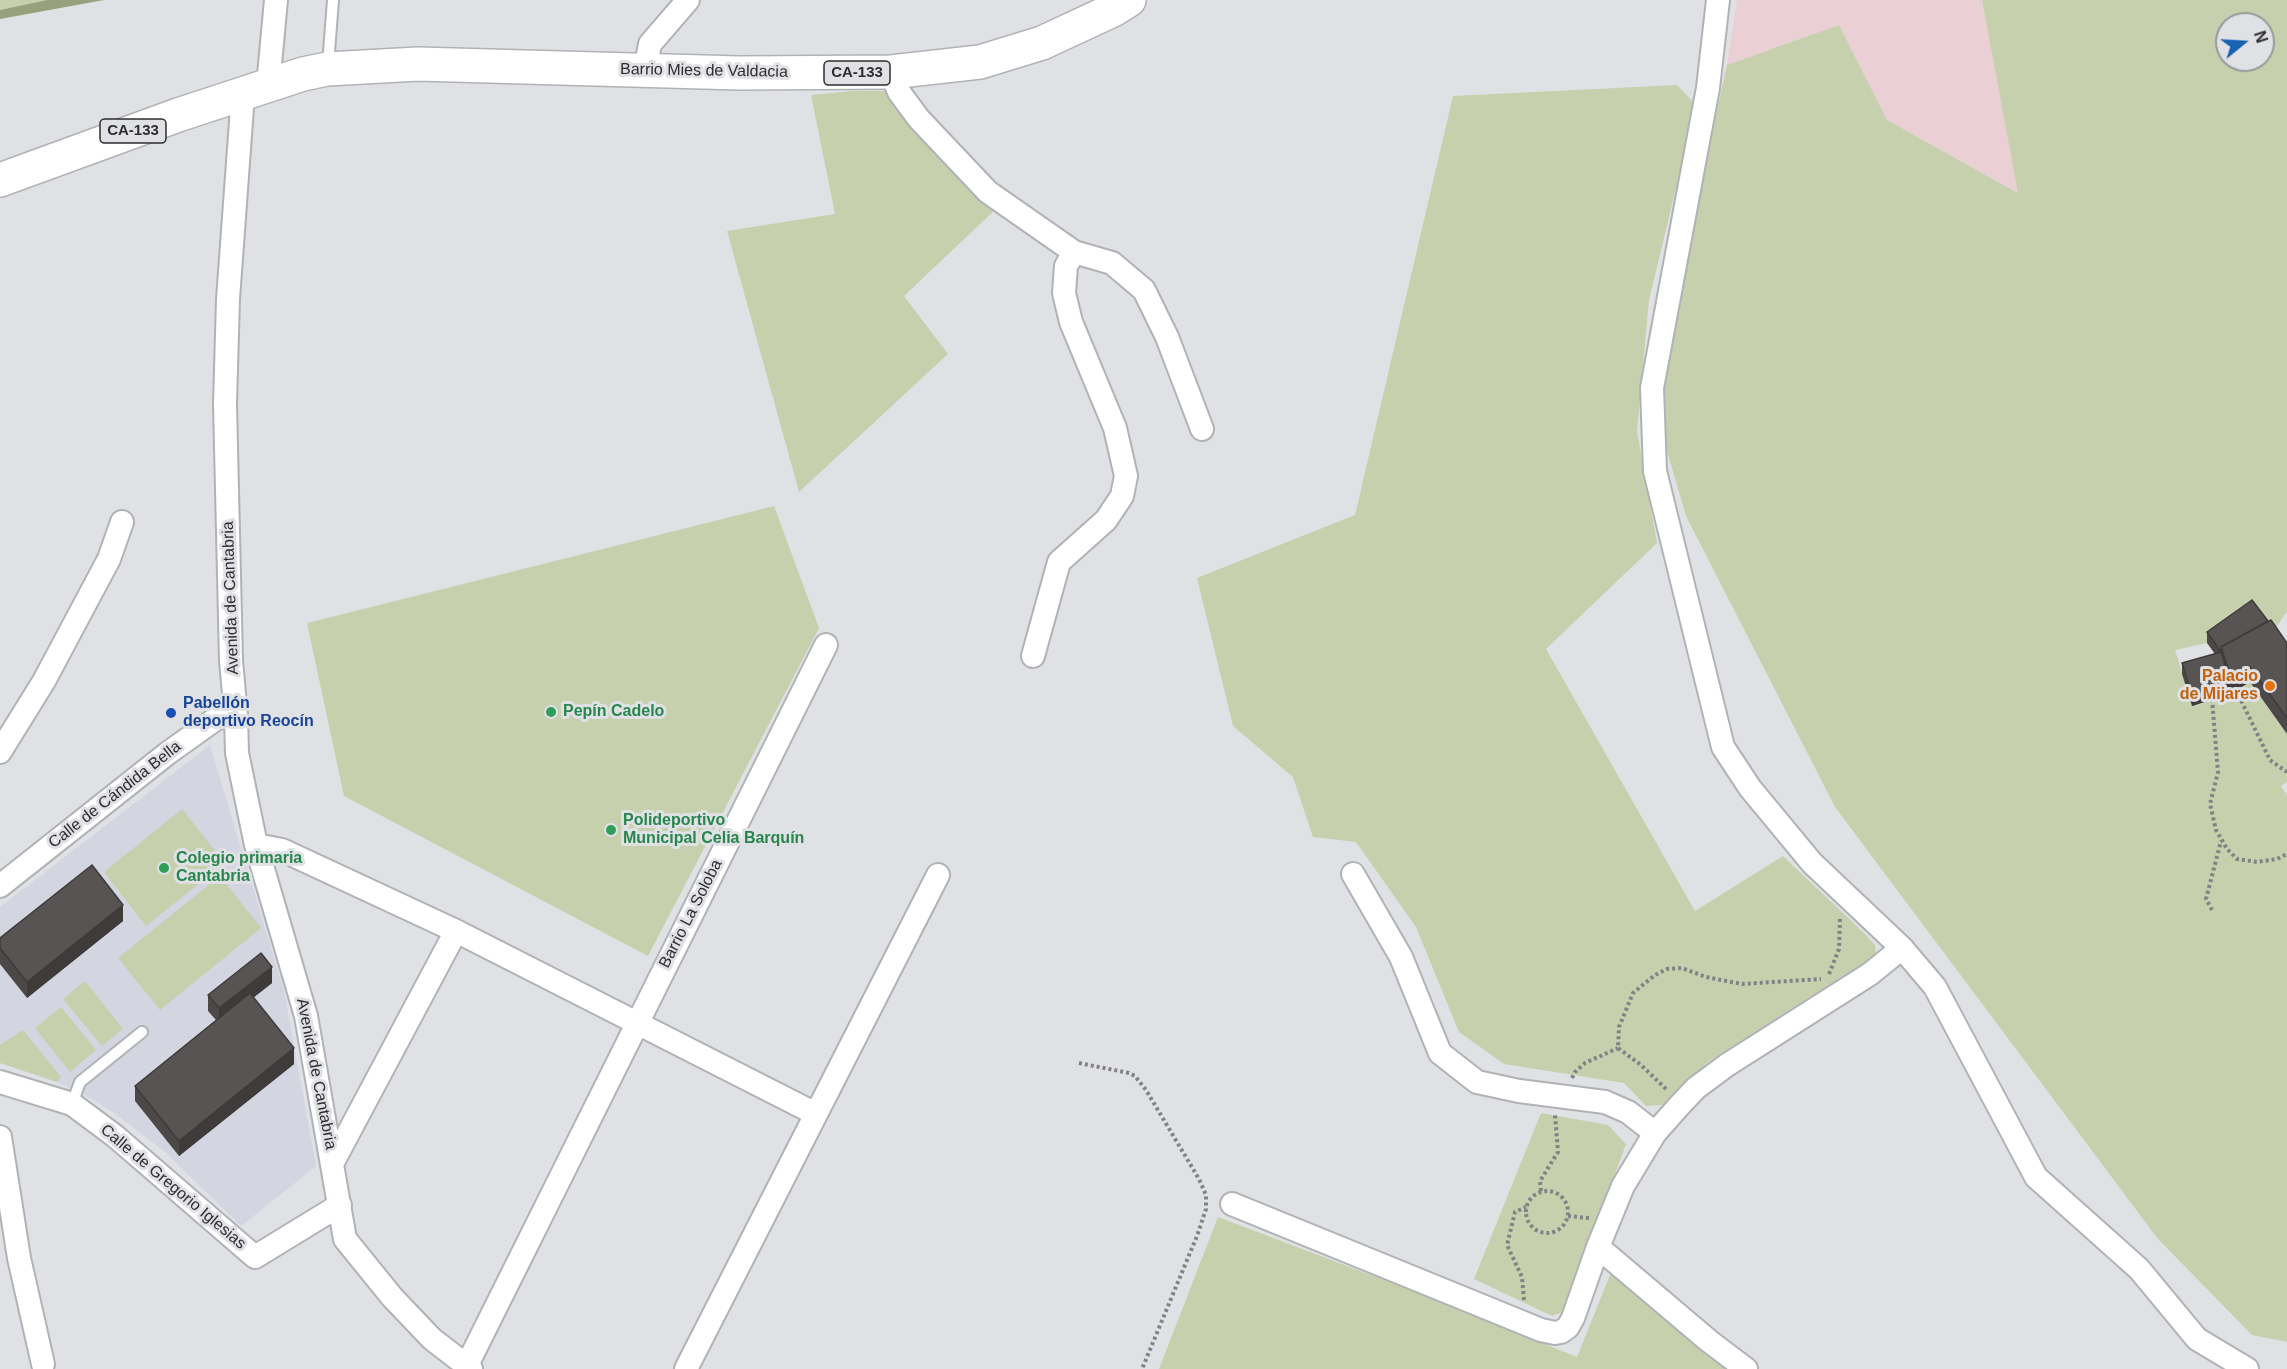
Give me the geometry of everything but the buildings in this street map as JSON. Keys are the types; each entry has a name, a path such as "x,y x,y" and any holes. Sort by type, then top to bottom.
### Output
{"main road":[{"name":"Barrio Mies de Valdacia","path":"256,90 327,69 418,64 739,73 891,72 980,62 1042,43 1113,10 1129,0"},
{"name":"CA-133","path":"0,180 178,115 256,90"}],"street":[{"name":"Avenida de Cantabria","path":"276,0 256,90 228,299 225,404 231,661 237,753 256,845 303,1006 333,1162 345,1239 392,1297 432,1339 467,1368"},
{"path":"645,70 650,44 688,0"},
{"path":"1718,0 1708,88 1652,388 1655,471 1723,747 1750,788 1812,863 1902,948 1935,987 2037,1177 2139,1269 2197,1339 2247,1369"},
{"path":"891,72 899,92 918,119 988,192 1074,252 1113,263 1144,290 1167,337 1202,429"},
{"path":"1033,656 1059,562 1106,520 1122,496 1126,477 1115,428 1071,322 1064,293 1066,266 1074,252"},
{"path":"0,752 44,681 109,559 122,522"},
{"name":"Barrio La Soloba","path":"467,1368 826,645"},
{"name":"Calle de Cándida Bella","path":"0,886 168,753 217,718 236,715"},
{"path":"256,845 282,850 456,931 816,1114"},
{"path":"1353,874 1401,957 1440,1053 1477,1082 1519,1091 1605,1101 1628,1112 1655,1133"},
{"path":"686,1369 938,875"},
{"path":"333,1162 456,931"},
{"path":"1232,1204 1527,1324 1555,1333 1561,1332 1568,1327 1623,1186 1655,1133 1696,1088 1727,1065 1870,974 1902,948"},
{"name":"Calle de Gregorio Iglesias","path":"0,1082 72,1104 115,1136 255,1257 340,1205"},
{"path":"0,1137 10,1259 43,1364"},
{"path":"1598,1246 1709,1341 1746,1369"}],"lane":[{"path":"327,69 333,0"},
{"path":"72,1104 80,1082 142,1032"}],"path":[{"path":"2236,690 2270,760 2287,772"},
{"path":"2212,699 2218,772 2210,804 2216,830 2227,849 2237,859 2257,862 2277,859 2287,854"},
{"path":"2212,910 2206,899 2222,840"},
{"path":"1679,1106 1641,1065 1618,1048 1619,1027 1633,993 1655,975 1667,969 1682,968 1706,977 1742,984 1828,979 1839,949 1842,890"},
{"path":"1079,1063 1135,1076 1146,1090 1199,1179 1206,1195 1206,1209 1197,1236 1143,1369"},
{"path":"1526,1207 1528,1222 1533,1228 1547,1233 1561,1229 1569,1216 1567,1202 1556,1192 1549,1190 1534,1194 1526,1207 1515,1212 1507,1245 1522,1277 1527,1324"}],"shaded area":[{"path":"1737,0 1982,0 2019,193 1887,120 1839,25 1727,65"},
{"path":"210,745 284,991 316,1166 241,1226 165,1152 117,1115 85,1095 57,1082 0,1063 0,907"}],"green space":[{"path":"0,0 47,0 0,10"},
{"path":"47,0 104,0 0,19 0,10"},
{"path":"1982,0 2287,0 2287,611 2271,635 2207,643 2175,650 2192,705 2231,693 2250,682 2287,734 2287,782 2281,786 2287,795 2287,1342 2252,1335 2158,1239 1835,807 1686,516 1661,430 1665,362 1727,65 1839,25 1887,120 2018,193"},
{"path":"1677,85 1696,105 1649,300 1637,431 1657,543 1546,649 1695,911 1783,856 1864,933 1875,945 1876,955 1709,1061 1662,1105 1646,1106 1624,1083 1504,1064 1459,1032 1416,927 1356,842 1313,837 1293,777 1233,726 1197,578 1355,515 1453,96"},
{"path":"853,91 888,91 997,208 904,296 948,354 799,492 727,231 835,214 811,95"},
{"name":"Pepín Cadelo","path":"774,506 819,628 648,956 344,796 307,623"},
{"name":"Colegio primaria Cantabria","path":"182,809 225,863 146,926 104,872"},
{"path":"220,876 261,928 160,1010 118,958"},
{"path":"85,981 123,1029 102,1046 63,999"},
{"path":"61,1007 96,1050 70,1072 35,1028"},
{"path":"23,1030 61,1077 57,1082 0,1063 0,1045"},
{"path":"1541,1113 1608,1125 1626,1144 1565,1311 1552,1316 1474,1279"},
{"path":"1218,1217 1413,1291 1577,1357 1612,1270 1732,1369 1159,1369"}],"place":[{"name":"Palacio de Mijares","path":"2270,686"},
{"name":"Pepín Cadelo","path":"551,712"},
{"name":"Pabellón deportivo Reocín","path":"171,713"},
{"name":"Polideportivo Municipal Celia Barquín","path":"611,830"},
{"name":"Colegio primaria Cantabria","path":"164,868"}]}
